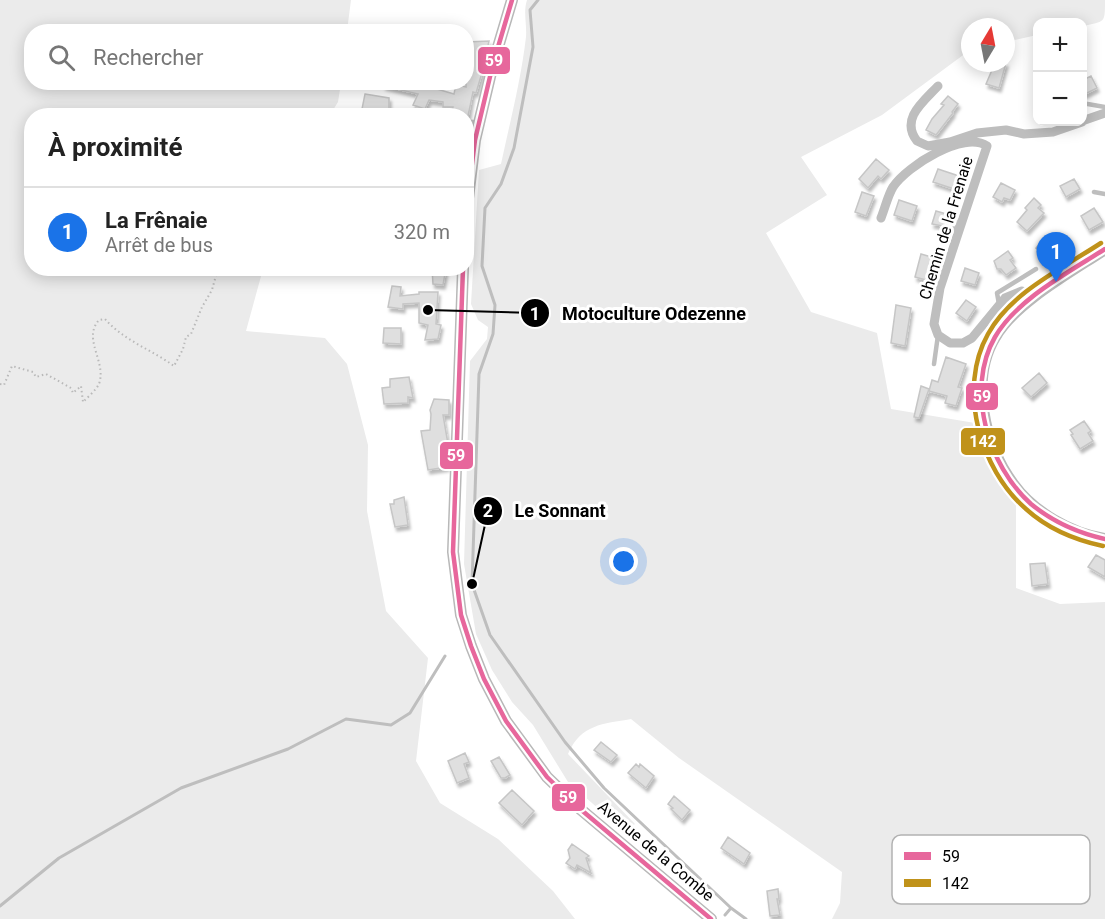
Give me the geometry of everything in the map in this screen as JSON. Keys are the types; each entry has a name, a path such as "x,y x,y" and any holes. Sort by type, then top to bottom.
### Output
{"main road":[{"path":"474,119 512,0"},
{"path":"1105,249 1010,317 994,337 982,367 982,391 989,433 1000,462 1013,484 1034,505 1067,528 1105,539"},
{"name":"Avenue de la Combe","path":"463,276 453,552 461,615 471,646 484,679 506,721 547,777 579,808 711,919"}],"street":[{"path":"938,86 911,117 910,126 917,141 928,146 976,133 1006,130 1024,134 1053,132 1070,126"},
{"path":"1087,120 1105,113"},
{"name":"Chemin de la Frenaie","path":"881,218 893,187 914,165 935,152 982,142 987,146 940,288 933,324 938,335"},
{"path":"938,335 950,343 963,344 972,338 1005,298 1022,291 1038,295"}],"lane":[{"path":"1087,104 1105,107"},
{"path":"1094,192 1105,194"},
{"path":"999,304 997,293 1036,269"},
{"path":"934,364 938,335"}],"path":[{"path":"0,384 4,385 8,380 12,366 33,372 36,377 46,374 71,388 73,393 81,386 83,402 98,385 101,366 92,343 95,324 105,319 116,332 132,339 150,353 174,366 183,349 186,337 191,334 212,290 216,276"}],"shaded area":[{"path":"0,0 351,0 348,24 24,24 24,90 340,90 334,108 24,108 24,276 261,276 246,331 325,338 347,364 368,445 367,511 386,611 428,658 416,761 440,803 498,839 553,891 575,919 0,919"},
{"path":"527,0 1105,0 1105,13 1100,22 1087,25 1087,18 1033,18 1033,36 1015,40 1015,18 961,18 961,57 882,115 801,157 827,195 766,233 811,312 877,333 891,409 981,424 999,440 1016,503 1016,588 1060,604 1105,602 1105,919 832,919 840,903 842,872 679,758 631,719 602,724 586,731 573,744 568,754 635,824 625,832 568,782 533,725 512,702 492,670 476,634 464,564 470,361 487,339 488,327 478,320 471,304 479,170 501,164 526,37"}],"building":[{"path":"489,41 481,76 476,93 473,92 470,108 443,107 443,102 429,100 425,108 413,105 418,94 401,90 440,90 454,94 455,90 474,90 474,42"},
{"path":"991,72 1003,72 999,88 986,84"},
{"path":"1091,76 1097,88 1087,93 1087,78"},
{"path":"365,94 389,98 389,108 362,108"},
{"path":"948,96 958,104 936,135 926,130"},
{"path":"876,159 889,170 881,179 878,176 868,188 859,179"},
{"path":"938,169 962,177 957,190 933,182"},
{"path":"1074,179 1080,189 1066,197 1060,186"},
{"path":"1001,183 1015,190 1010,200 1004,198 1002,202 993,197"},
{"path":"862,192 874,196 866,216 855,212"},
{"path":"1034,198 1041,205 1038,208 1044,213 1027,231 1017,222"},
{"path":"899,200 917,206 912,221 894,215"},
{"path":"1094,208 1103,222 1089,230 1081,216"},
{"path":"936,211 957,217 953,228 932,224"},
{"path":"1044,238 1059,253 1053,261 1036,248"},
{"path":"1008,251 1013,258 1010,260 1016,268 1006,275 1001,269 997,269 994,261"},
{"path":"921,254 935,258 926,280 915,277"},
{"path":"965,268 979,273 975,285 961,281"},
{"path":"432,276 445,276 443,285 433,284"},
{"path":"392,286 401,287 400,296 419,294 419,292 438,292 436,324 441,325 438,339 425,340 428,325 419,323 419,303 403,304 403,309 388,307"},
{"path":"966,300 976,307 967,321 956,313"},
{"path":"896,305 911,308 905,346 891,343"},
{"path":"384,328 401,328 401,344 383,343"},
{"path":"946,357 966,364 958,387 962,388 956,406 945,403 947,396 929,391 932,380 938,382"},
{"path":"1039,373 1047,383 1031,397 1022,388"},
{"path":"409,377 413,398 408,397 408,403 384,404 382,388 390,387 390,379"},
{"path":"921,386 929,389 919,418 914,417"},
{"path":"434,399 449,400 449,415 443,415 448,444 447,467 428,470 421,431 430,430 430,410"},
{"path":"1084,421 1091,431 1088,433 1093,441 1080,449 1070,430"},
{"path":"404,497 408,525 395,527 390,504"},
{"path":"1096,555 1105,560 1105,577 1088,567"},
{"path":"1045,563 1048,584 1032,586 1030,564"},
{"path":"601,742 617,755 611,762 594,750"},
{"path":"465,753 469,762 464,764 469,778 457,783 448,761"},
{"path":"499,757 510,775 505,778 501,778 491,761"},
{"path":"636,764 639,767 640,764 654,776 646,788 628,773"},
{"path":"512,790 534,811 522,825 499,803"},
{"path":"674,796 690,810 682,820 668,804"},
{"path":"728,837 750,853 744,864 721,848"},
{"path":"572,844 589,856 586,858 591,873 577,865 575,869 566,863 570,858 568,850"},
{"path":"778,889 780,915 770,916 767,891"}],"waterway":[{"path":"538,0 530,10 533,47 514,148 501,184 485,208 482,266 495,305 493,334 479,374 472,584 490,635 565,742 604,788 731,908 746,919"},
{"path":"0,906 59,858 181,788 288,749 346,719 391,725 410,713 445,656"},
{"path":"725,915 731,908"}],"transit line":[{"name":"59","path":"474,148 493,64 512,0"},
{"name":"142","path":"1101,243 1024,293 998,319 988,334 979,356 974,379 974,403 978,427 986,451 996,473 1010,492 1034,516 1053,528 1072,537 1103,546"},
{"name":"59","path":"1105,249 1045,287 1016,310 995,337 986,358 982,380 982,403 986,426 1003,469 1016,488 1031,504 1057,521 1085,534 1105,539"},
{"name":"59","path":"463,276 453,552 461,615 471,646 484,679 506,721 547,777 579,808 711,919"}],"place":[{"name":"La Frênaie","path":"1056,282"},
{"name":"Motoculture Odezenne","path":"428,310"},
{"name":"Le Sonnant","path":"472,584"}]}
